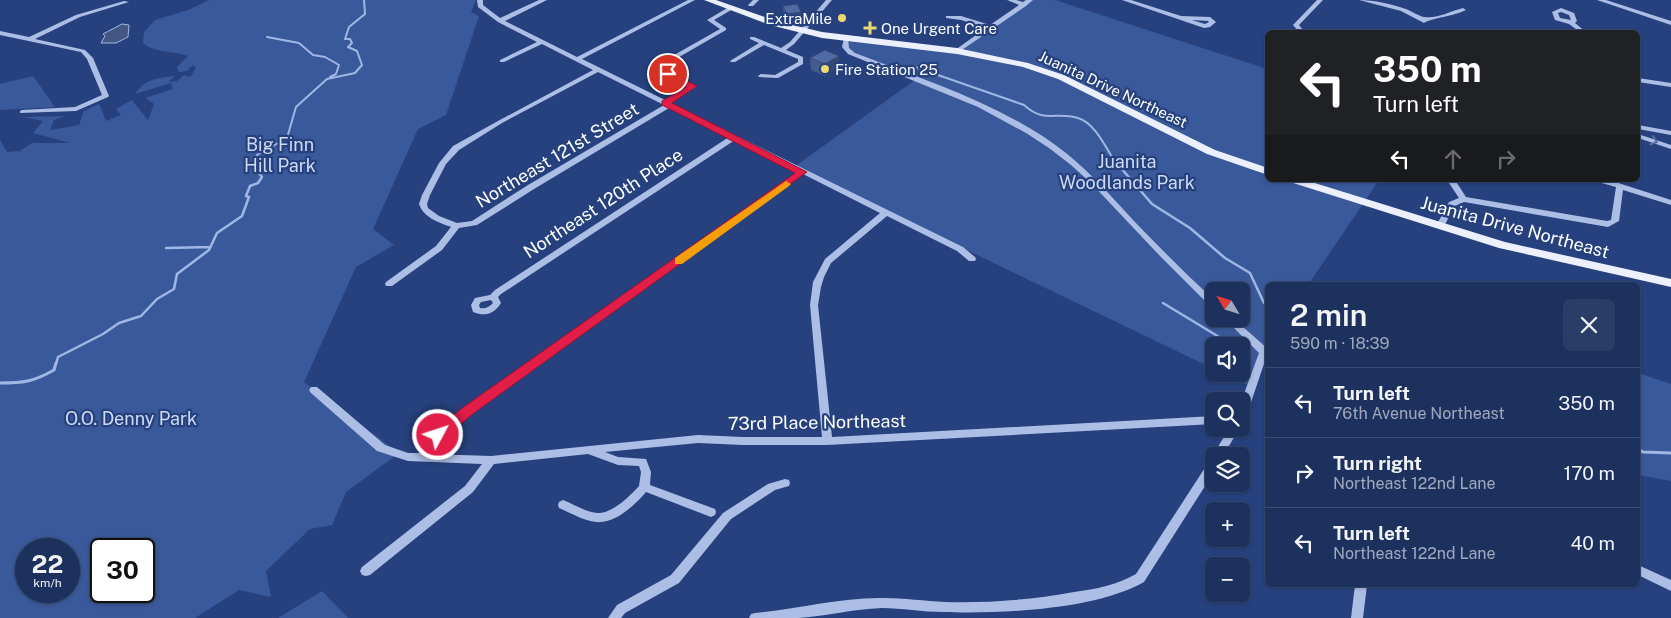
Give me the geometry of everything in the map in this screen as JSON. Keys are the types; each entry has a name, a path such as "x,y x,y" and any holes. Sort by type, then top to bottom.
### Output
{"main road":[{"name":"Juanita Drive Northeast","path":"708,0 802,31 846,39 1009,60 1052,74 1211,152 1265,171"},
{"name":"Juanita Drive Northeast","path":"1300,182 1440,226 1551,257 1671,283"}],"street":[{"path":"500,20 544,0"},
{"path":"577,59 692,0"},
{"path":"751,6 756,0"},
{"path":"782,50 792,43 829,0"},
{"path":"1010,0 1024,5"},
{"path":"957,52 1030,0"},
{"path":"1125,0 1182,18"},
{"path":"1300,30 1296,26 1320,0"},
{"path":"1362,0 1384,2 1423,20 1463,10"},
{"path":"1600,0 1671,23"},
{"path":"30,39 78,16 126,2"},
{"path":"480,3 500,20 541,42 960,249 972,259"},
{"name":"Northeast 121st Street","path":"456,226 474,223 481,219 693,86 656,68 724,29 710,20 731,8"},
{"path":"948,18 961,18 991,28"},
{"path":"1571,23 1580,30"},
{"path":"0,33 83,51 90,58 106,96 76,109 22,112"},
{"path":"752,38 801,58 801,62 776,77 761,76"},
{"path":"846,39 846,50 853,54 978,105 1016,123 1052,146 1094,183 1176,270 1205,297"},
{"path":"502,61 541,42"},
{"path":"733,61 764,43"},
{"path":"389,284 439,248 456,226 429,213 423,204 444,162 464,143 598,70"},
{"path":"1640,80 1671,85"},
{"path":"1640,127 1671,133"},
{"path":"1640,137 1671,147"},
{"name":"Northeast 120th Place","path":"493,297 733,138"},
{"path":"422,457 430,442 446,428 802,172"},
{"path":"1451,182 1463,199"},
{"path":"1607,182 1671,203"},
{"path":"1440,226 1452,204 1463,199 1608,224 1615,221 1620,186"},
{"path":"826,441 814,305 815,288 821,271 828,261 885,213"},
{"path":"1239,328 1265,352"},
{"path":"1250,394 1265,356"},
{"name":"73rd Place Northeast","path":"314,390 381,448 402,456 491,460 698,439 743,442 826,441 1205,420"},
{"path":"563,505 599,519 606,519 614,515 644,487 646,472 642,462 618,461 589,451"},
{"path":"366,571 469,489 491,460"},
{"path":"755,618 804,614 838,605 884,603 952,607 1032,606 1111,591 1126,586 1140,578 1205,476"},
{"path":"614,618 620,609 674,579 727,516 772,487 785,483"},
{"path":"644,487 711,512"},
{"path":"1640,571 1671,586"},
{"path":"1357,618 1361,587"}],"green space":[{"path":"209,0 476,0 471,12 479,16 446,115 418,129 373,229 394,245 356,267 304,382 399,453 346,492 332,525 310,529 266,571 271,597 239,590 195,618 0,618 0,140 7,152 20,151 32,143 70,143 33,133 43,121 23,117 66,116 54,120 50,130 79,125 84,111 99,104 106,121 121,115 116,109 132,100 148,120 154,104 145,98 173,89 171,83 135,94 139,89 147,82 157,79 175,76 168,82 177,81 184,75 190,77 196,68 193,65 187,71 179,72 177,67 188,56 153,49 143,43 144,32 155,20 188,10"},
{"name":"Juanita Woodlands Park","path":"1030,0 1055,0 1265,68 1265,182 1378,182 1310,282 1265,282 1265,351 1252,387 1241,382 1250,382 1250,337 1205,337 1205,365 794,167 915,80 846,50 846,39 957,51"},
{"path":"33,76 55,107 0,110 0,84"},
{"path":"1640,374 1671,384 1671,481 1640,475"},
{"path":"322,591 348,618 278,618"}],"shaded area":[{"path":"122,24 129,25 128,37 116,43 101,43 105,36 103,34"}],"building":[{"path":"797,4 801,12 787,14 783,6"},
{"path":"825,50 839,56 825,64 810,58"}],"waterway":[{"path":"255,162 257,155 287,138 296,107 327,79 355,73 362,65 357,51 348,47 352,43 350,39 345,39 349,27 365,14 364,0"},
{"path":"267,37 299,43 313,55 325,57 339,65 336,74 330,77"},
{"path":"915,67 1024,105 1031,111 1044,116 1070,116 1078,118 1095,130 1115,162"},
{"path":"56,364 58,357 103,334 119,323 141,316 157,299 174,289 177,274 209,250 217,233 242,216 249,197 246,196 250,186 258,183 262,177 254,167 256,160"},
{"path":"1114,160 1152,204 1190,228 1225,258 1250,273 1265,303"},
{"path":"166,248 210,247"},
{"path":"1163,303 1219,337"},
{"path":"0,383 22,382 40,377 54,370 56,363"},
{"path":"1640,450 1643,452 1671,453"}],"slow traffic":[{"path":"679,261 786,184"}],"place":[{"name":"ExtraMile","path":"842,18"},
{"name":"One Urgent Care","path":"870,28"},
{"name":"Fire Station 25","path":"825,69"}],"route":[{"path":"438,435 470,410 802,172 665,103 693,86 668,74"}],"park label":[{"name":"Big Finn Hill Park","path":"280,154"},
{"name":"O.O. Denny Park","path":"131,418"}]}
